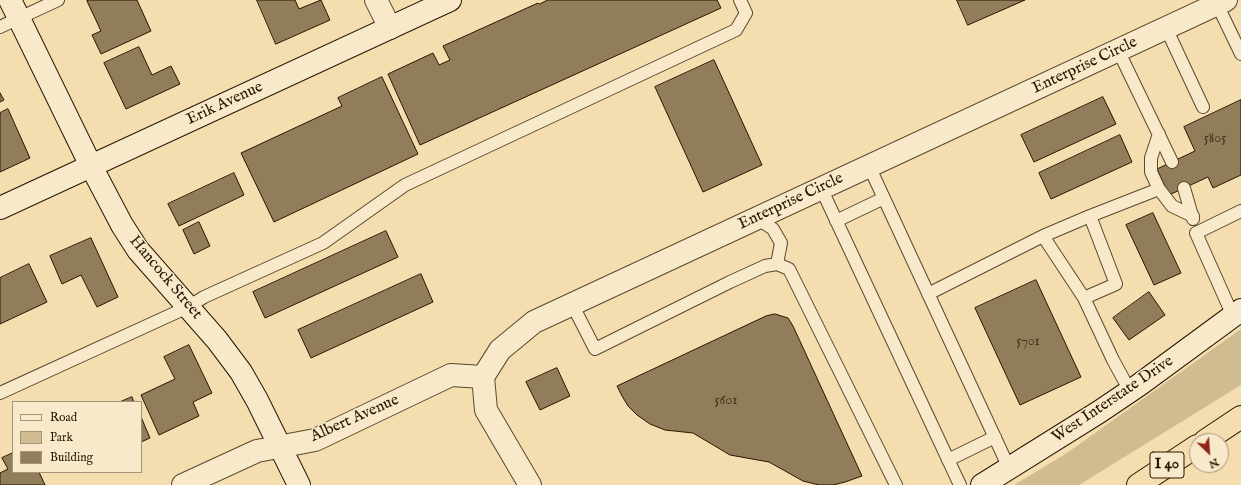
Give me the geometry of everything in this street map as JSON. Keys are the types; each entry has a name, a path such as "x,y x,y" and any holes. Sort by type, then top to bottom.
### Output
{"highway":[{"name":"I 40","path":"1217,433 1241,417"},
{"name":"I 40","path":"1138,485 1189,451"}],"street":[{"path":"376,0 390,28"},
{"name":"Erik Avenue","path":"0,208 450,0"},
{"name":"Enterprise Circle","path":"483,377 500,350 534,322 1221,2"},
{"name":"Hancock Street","path":"9,15 122,225 138,250 217,340 241,372 257,400 299,485"},
{"name":"West Interstate Drive","path":"982,485 1093,416 1237,313"},
{"name":"Albert Avenue","path":"183,485 257,451 315,440 451,375 483,377"},
{"path":"483,377 486,410 530,485"}],"lane":[{"path":"9,15 58,0"},
{"path":"0,393 323,243 405,185 736,30 746,13 740,0"},
{"path":"1221,2 1241,54"},
{"path":"1166,28 1203,107"},
{"path":"1118,50 1172,162"},
{"path":"1159,134 1151,158 1151,172 1159,189 1172,206 1192,216"},
{"path":"869,166 1009,468"},
{"path":"821,188 960,485"},
{"path":"1184,188 1196,233 1237,313"},
{"path":"928,294 1043,236 1159,189"},
{"path":"836,220 884,198"},
{"path":"1196,233 1241,211"},
{"path":"1084,298 1116,284 1090,216"},
{"path":"757,218 773,229 781,243 777,264"},
{"path":"1043,236 1084,298 1113,360 1130,391"},
{"path":"572,304 595,349 765,266 777,264 789,269 896,485"},
{"path":"948,460 995,437"}],"green space":[{"path":"1241,329 1241,385 1079,485 1014,485 1067,453"}],"building":[{"path":"137,0 151,31 101,54 92,35 101,31 87,1"},
{"path":"257,0 295,0 299,9 321,0 330,20 276,44"},
{"path":"548,0 717,0 721,8 420,145 388,74 433,53 439,65 450,60 443,46 538,3 539,4"},
{"path":"957,0 1025,0 968,25"},
{"path":"139,47 152,75 171,66 180,84 126,109 104,63"},
{"path":"714,60 762,165 703,192 655,87"},
{"path":"382,77 418,154 274,222 241,153 342,106 338,98"},
{"path":"0,93 4,100 0,102"},
{"path":"1103,97 1116,124 1034,162 1021,135"},
{"path":"1241,100 1241,175 1213,188 1208,177 1169,195 1157,169 1195,151 1184,127"},
{"path":"8,109 30,158 0,172 0,113"},
{"path":"1120,135 1132,162 1051,199 1039,173"},
{"path":"234,173 244,195 179,226 168,204"},
{"path":"1153,213 1181,273 1154,285 1126,225"},
{"path":"199,222 210,246 194,254 183,230"},
{"path":"386,231 398,257 265,318 253,292"},
{"path":"91,238 118,297 97,307 81,275 62,284 50,256"},
{"path":"29,264 47,302 0,324 0,278"},
{"path":"421,274 433,302 311,358 298,330"},
{"path":"1036,280 1081,377 1020,405 975,308"},
{"path":"1149,292 1165,315 1129,340 1113,318"},
{"path":"775,314 788,318 793,326 862,476 833,485 819,485 803,481 769,462 730,455 693,433 665,430 650,424 637,415 628,406 617,386 766,316"},
{"path":"189,345 212,393 193,402 199,416 159,435 141,395 175,379 164,357"},
{"path":"557,368 570,396 540,410 526,382"},
{"path":"132,397 134,401 122,401"},
{"path":"142,419 150,438 142,442"},
{"path":"12,453 12,473 39,473 45,485 0,485 0,473 8,469 2,458"}]}
